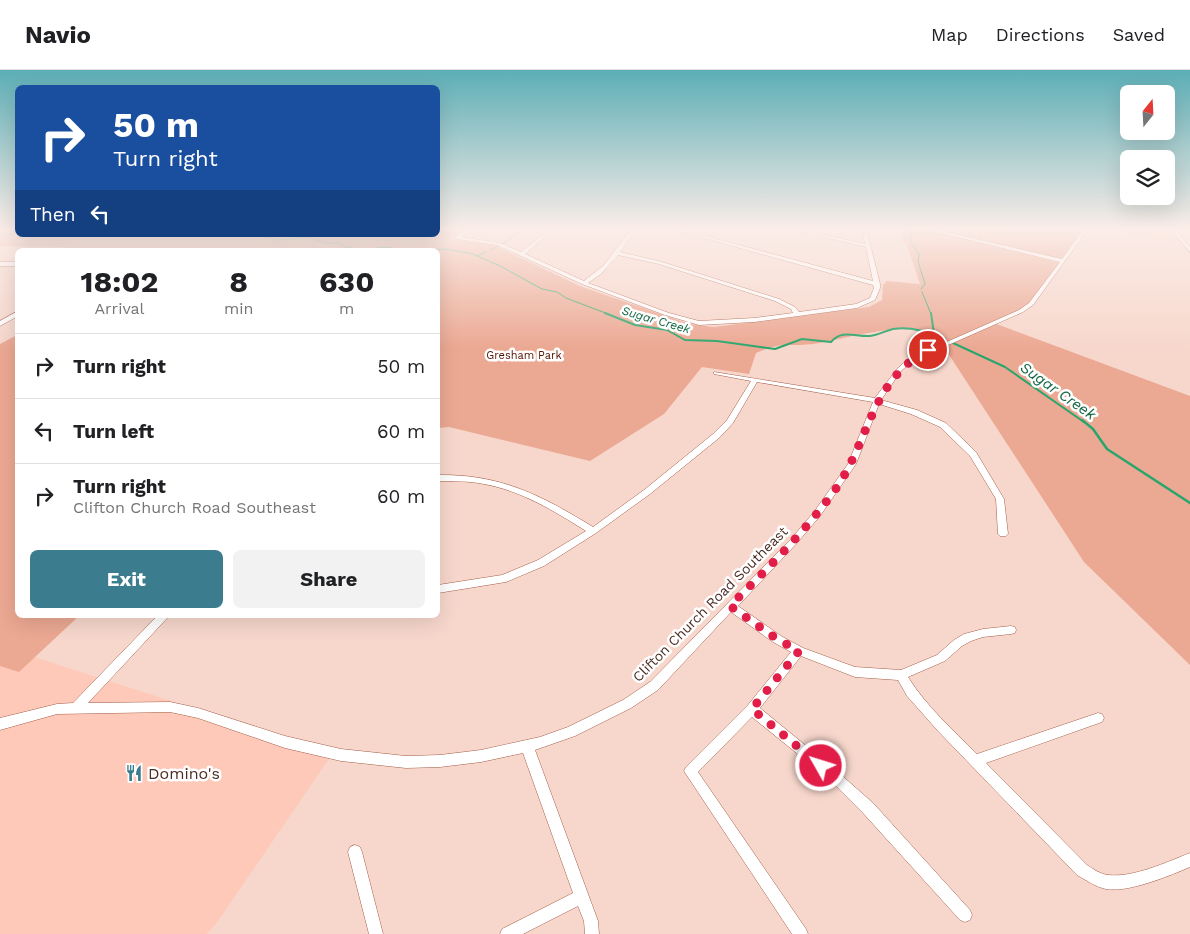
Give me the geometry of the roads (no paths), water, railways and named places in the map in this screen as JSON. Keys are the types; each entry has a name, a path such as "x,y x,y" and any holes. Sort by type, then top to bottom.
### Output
{"street":[{"path":"553,268 584,283 667,314 699,323 726,323 865,304 876,296 877,284 873,268"},
{"path":"584,283 598,274 603,268"},
{"path":"677,268 778,300 792,308 797,314"},
{"path":"819,268 877,284"},
{"name":"Clifton Church Road Southeast","path":"0,724 57,709 76,707 170,707 198,713 285,742 341,755 373,760 440,761 473,758 527,746 571,732 600,719 654,686 794,541 836,488 852,464 878,401 899,370 910,360 1020,311 1031,304 1058,268"},
{"path":"0,324 15,315"},
{"path":"716,373 878,401 914,412 943,425 973,454 1000,499 1003,534"},
{"path":"440,589 503,579 541,563 593,531 647,492 716,436 730,421 755,380"},
{"path":"440,478 463,477 511,486 536,496 593,531"},
{"path":"730,606 777,639 799,651 855,672 901,675 941,658 958,642 968,637 983,632 1011,630"},
{"path":"76,707 162,618"},
{"path":"799,651 752,709 690,771 801,934"},
{"path":"901,675 911,692 975,761 1082,870 1095,878 1108,882 1142,877 1190,860"},
{"path":"752,709 835,777 868,808 965,915"},
{"path":"975,761 1098,718"},
{"path":"527,746 591,921 592,934"},
{"path":"355,852 376,934"},
{"path":"507,934 582,896"}],"waterway":[{"name":"Sugar Creek","path":"504,268 542,289 557,292 566,298 608,314"},
{"path":"920,268 925,284 921,289"},
{"path":"922,292 931,314"},
{"name":"Sugar Creek","path":"605,313 635,325 667,330 685,340 717,341 775,349 802,339 831,342 835,338 844,335 870,336 900,328 919,330 945,339"},
{"path":"931,313 934,334"},
{"name":"Sugar Creek","path":"953,343 1005,367 1084,422"},
{"name":"Sugar Creek","path":"1082,420 1093,429 1107,449 1190,503"}],"place":[{"name":"Domino's","path":"134,773"}],"park label":[{"name":"Gresham Park","path":"524,355"}]}
